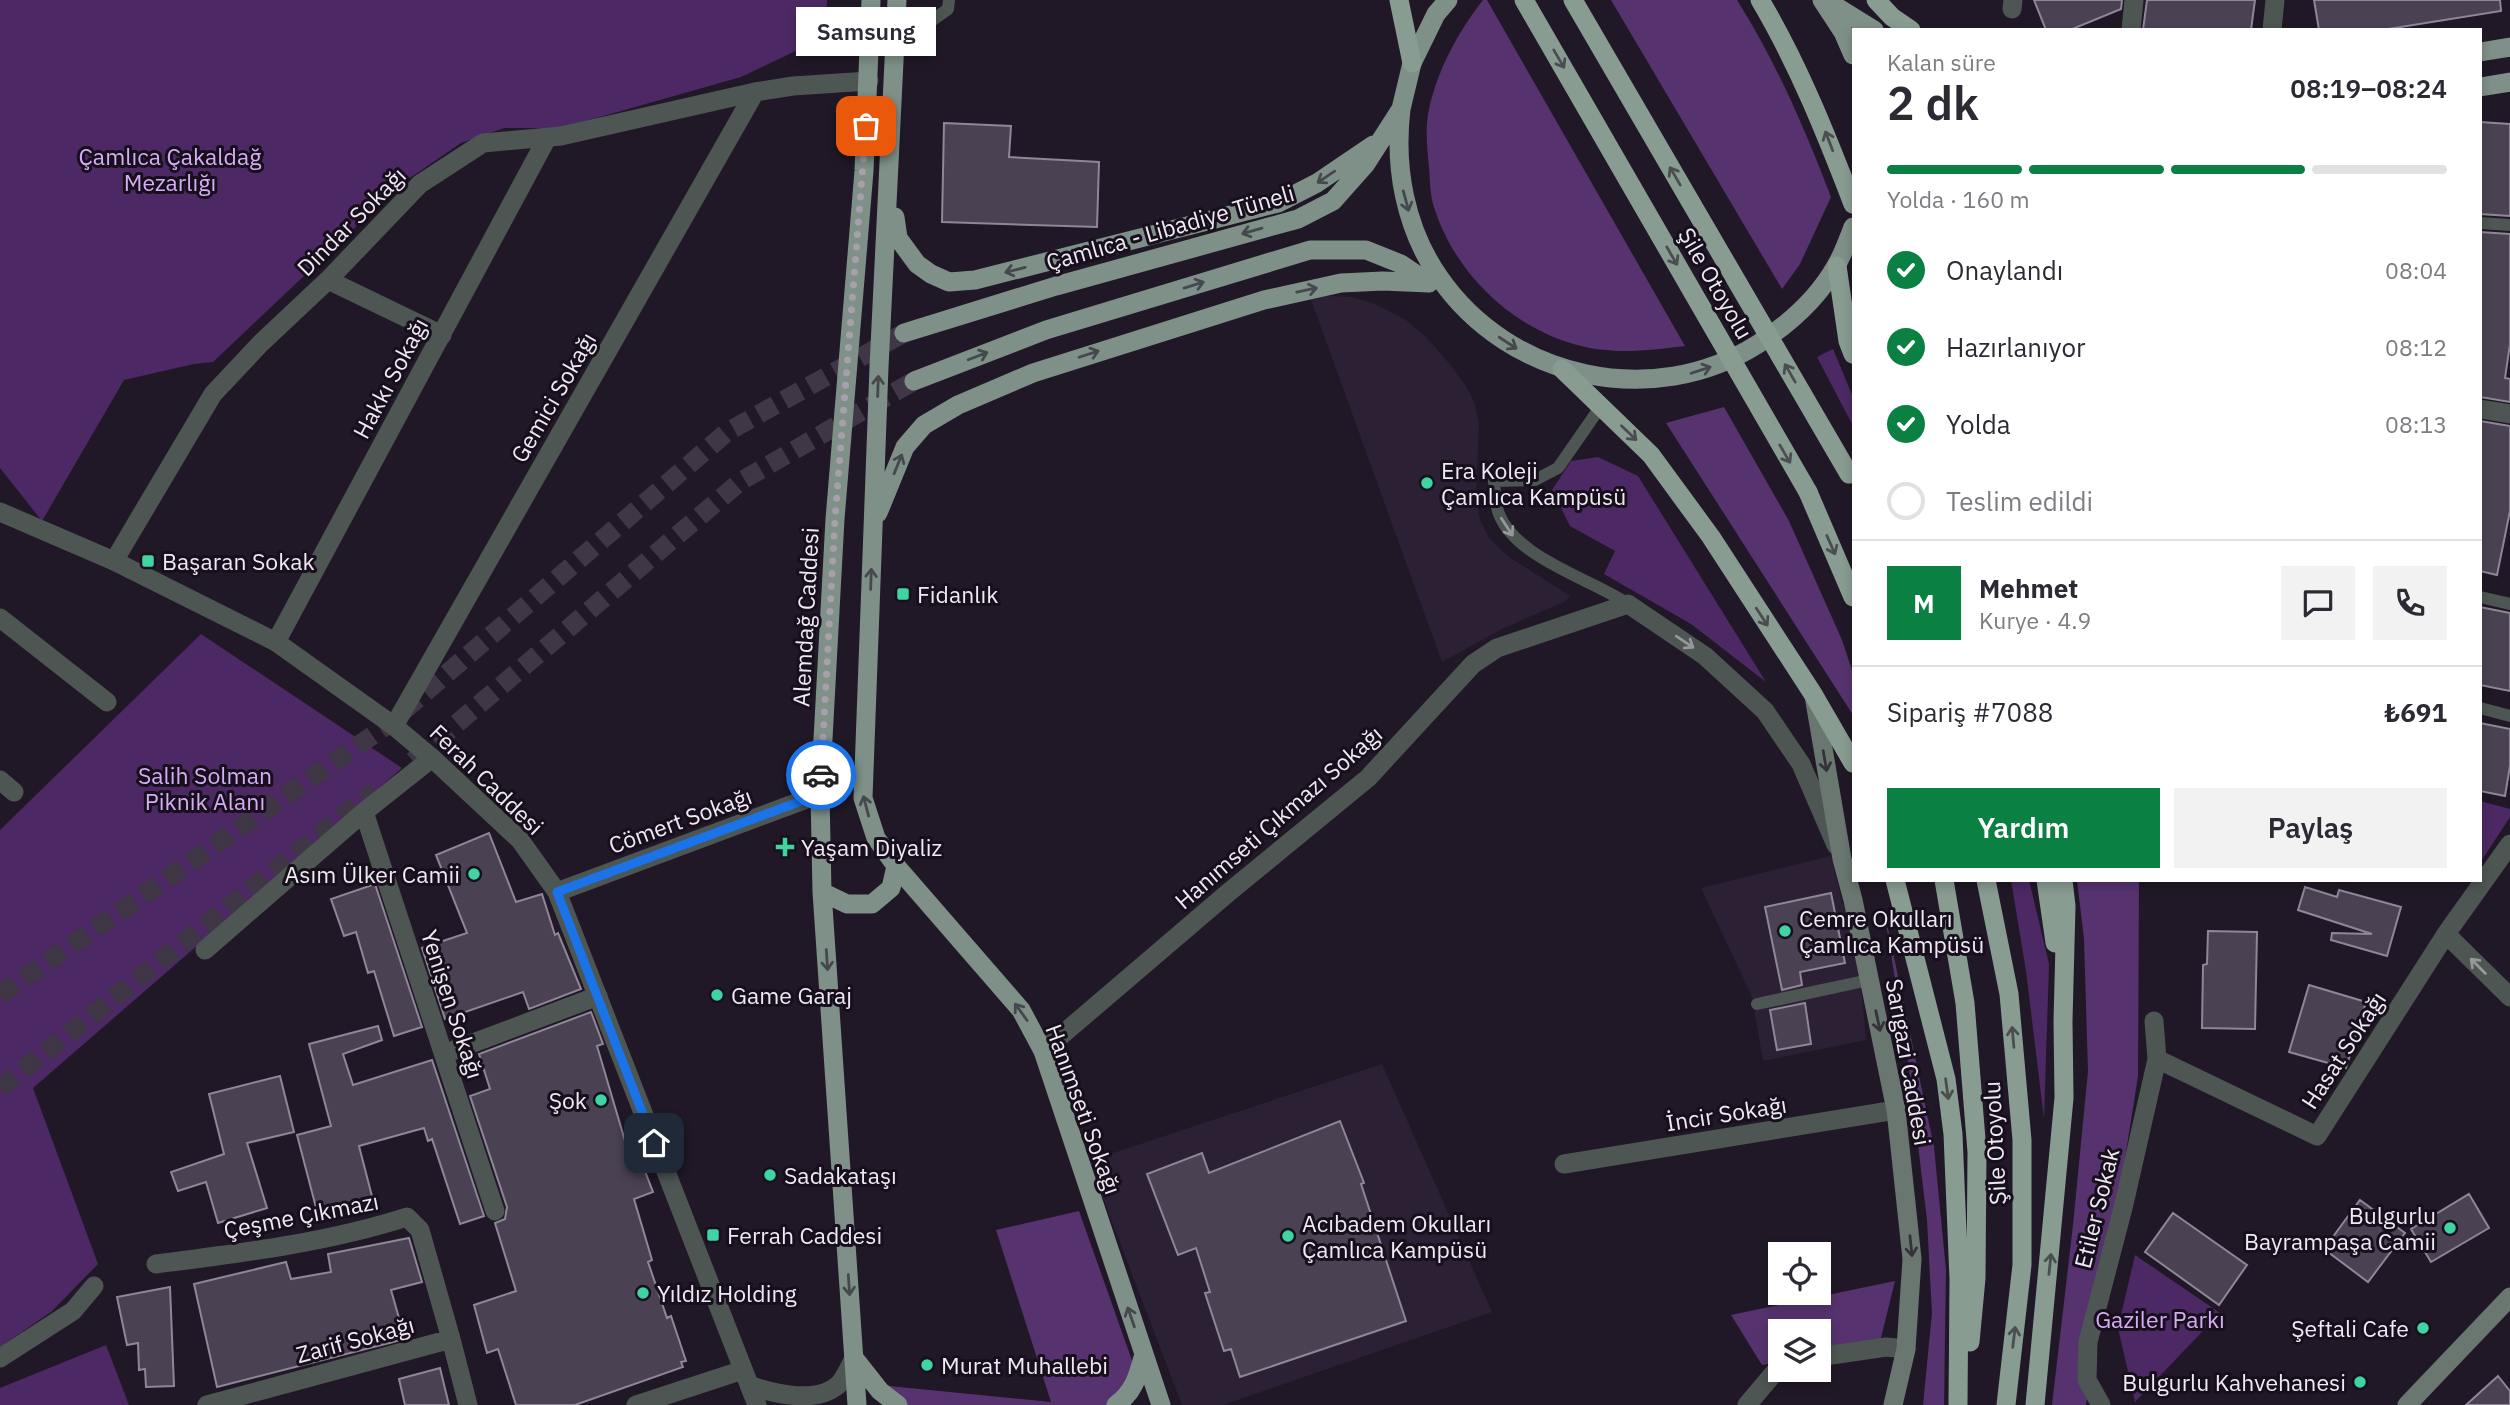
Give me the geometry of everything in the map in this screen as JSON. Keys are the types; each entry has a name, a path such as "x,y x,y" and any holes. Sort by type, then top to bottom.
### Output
{"highway":[{"path":"1399,0 1412,62"},
{"name":"Şile Otoyolu","path":"1524,0 1808,492 1852,595"},
{"name":"Şile Otoyolu","path":"1573,0 1851,480"},
{"path":"1760,0 1778,31 1825,130 1852,201"},
{"path":"1876,0 1892,17 1908,28"},
{"path":"1837,266 1848,341 1852,351"},
{"path":"1562,369 1651,455 1666,475 1711,537 1813,694 1852,761"},
{"path":"1896,882 1945,1079 1953,1134 1959,1279 1958,1405"},
{"name":"Şile Otoyolu","path":"1944,882 1965,1003 1977,1152 1976,1279 1964,1405"},
{"name":"Şile Otoyolu","path":"1986,882 2009,994 2022,1140 2022,1265 2006,1405"},
{"path":"2046,882 2052,908 2063,1021"},
{"path":"2035,1405 2064,1098 2066,906 2063,882"}],"main road":[{"name":"Alemdağ Caddesi","path":"857,1405 822,892 820,794 835,519 864,171 871,0"},
{"path":"822,892 847,904 872,904 891,888 896,866 876,838 863,798 897,0"},
{"name":"Çamlıca - Libadiye Tüneli","path":"904,333 1056,286 1297,219 1333,201 1365,165 1401,109 1412,62 1436,14 1448,0"},
{"path":"1824,0 1871,28"},
{"path":"1824,0 1852,53"},
{"path":"2482,52 2510,47"},
{"path":"2482,87 2510,82"},
{"path":"1401,109 1398,136 1405,201 1420,242 1438,276 1462,306"},
{"path":"890,176 898,238 917,264 949,282 975,280 1278,202 1317,183 1382,139"},
{"path":"914,381 1046,330 1310,250 1366,250 1401,264 1462,306 1491,332 1562,369 1606,379 1651,380 1696,373 1740,355 1781,329 1815,296 1837,266 1852,229"},
{"path":"873,527 905,447 924,425 958,405 1033,373 1264,300 1340,283 1429,283"},
{"path":"1813,694 1842,859"},
{"name":"Sarıgazi Caddesi","path":"1842,859 1853,900 1896,1110 1912,1259 1906,1349 1893,1405"},
{"name":"Hanımseti Sokağı","path":"896,866 1021,1010 1043,1051 1161,1405"},
{"path":"2407,1405 2510,1297"},
{"path":"1116,1405 1127,1397 1136,1382 1144,1354"},
{"path":"854,1358 880,1391 898,1405"}],"street":[{"path":"2131,28 2134,0"},
{"path":"2272,28 2275,0"},
{"name":"Dindar Sokağı","path":"114,561 213,394 420,184 483,143 547,138 755,92 793,86 869,81"},
{"name":"Gemici Sokağı","path":"394,726 755,92"},
{"name":"Hakkı Sokağı","path":"276,642 547,138"},
{"path":"328,280 442,335"},
{"path":"2482,409 2510,414"},
{"name":"Ferah Caddesi","path":"0,512 114,561 276,642 394,726 520,839 557,892 757,1405"},
{"name":"Sarıgazi Caddesi","path":"1628,604 1705,656 1765,711 1801,764 1842,859"},
{"name":"Hanımseti Çıkmazı Sokağı","path":"1043,1051 1230,891 1368,778 1473,664 1496,648 1628,604"},
{"path":"0,618 107,702"},
{"path":"205,950 364,812 432,758"},
{"name":"Cömert Sokağı","path":"557,892 820,794"},
{"name":"Yenişen Sokağı","path":"364,812 495,1211"},
{"name":"Hasat Sokağı","path":"2157,1059 2317,1136 2446,934 2510,844"},
{"path":"2446,934 2510,998"},
{"path":"444,1054 598,996"},
{"name":"Etiler Sokak","path":"2101,1405 2087,1380 2088,1342 2157,1059 2154,1021"},
{"name":"İncir Sokağı","path":"1564,1164 1896,1110"},
{"name":"Çeşme Çıkmazı","path":"156,1264 268,1250 374,1228 407,1217 420,1230 451,1339"},
{"path":"0,1358 73,1311 94,1286"},
{"name":"Zarif Sokağı","path":"207,1405 451,1339 468,1405"},
{"path":"1831,1355 1886,1347 1906,1349"},
{"path":"636,1405 746,1378 776,1395 791,1397 820,1394 832,1390 841,1382 854,1358"},
{"path":"746,1378 768,1405"},
{"path":"1747,1405 1768,1380"}],"lane":[{"path":"895,47 948,9 949,0"},
{"path":"2482,223 2510,225"},
{"name":"Sarıgazi Caddesi","path":"1601,406 1558,468 1535,480 1494,481 1499,514 1513,536 1534,552 1628,604"},
{"path":"2482,597 2510,604"},
{"path":"2482,709 2510,716"},
{"path":"1757,1004 1869,980"}],"shaded area":[{"path":"1483,0 1487,0 1685,346 1615,351 1563,341 1514,315 1492,297 1456,254 1443,230 1432,200 1427,145 1428,116 1433,94 1450,52"},
{"path":"1611,0 1737,0 1751,23 1789,96 1831,197 1800,264 1782,289"},
{"name":"Era Koleji Çamlıca Kampüsü","path":"1310,297 1352,297 1375,304 1406,320 1426,337 1448,362 1466,386 1475,404 1479,425 1476,496 1480,520 1489,538 1509,557 1570,596 1566,601 1504,628 1442,662"},
{"path":"1724,407 1789,521 1842,640 1852,670 1852,713 1666,423"},
{"name":"Cemre Okulları Çamlıca Kampüsü","path":"1831,856 1860,974 1866,1040 1763,1061 1752,997 1701,888"},
{"path":"2077,882 2139,882 2138,1076 2086,1405 2052,1405 2088,1071 2084,939"},
{"path":"1883,905 1934,1147 1946,1270 1944,1405 1923,1405 1932,1313 1927,1220 1907,1053"},
{"name":"Acıbadem Okulları Çamlıca Kampüsü","path":"1382,1064 1492,1312 1223,1405 1182,1405 1089,1161"},
{"path":"1079,1211 1140,1383 1116,1405 893,1405 889,1386 1051,1402 996,1230"},
{"path":"1895,1281 1879,1346 1831,1354 1831,1319 1768,1319 1768,1364 1762,1365 1731,1315 1779,1305 1831,1305 1831,1294"}],"green space":[{"name":"Çamlıca Çakaldağ Mezarlığı","path":"0,0 827,0 825,37 741,77 561,128 504,128 461,143 401,184 213,362 124,380 42,521 0,468"},
{"path":"1833,349 1852,395 1852,424 1817,357"},
{"path":"1598,457 1638,476 1766,682 1691,624 1604,574 1615,551 1570,526 1552,490 1571,461"},
{"name":"Salih Solman Piknik Alanı","path":"201,634 402,768 33,1088 98,1264 51,1312 0,1347 0,830"},
{"path":"2482,802 2510,809 2510,817 2482,860"},
{"path":"2011,882 2029,882 2049,964 2044,1119 2026,971"},
{"name":"Gaziler Parkı","path":"2135,1255 2220,1313 2135,1402 2118,1328"},
{"path":"106,1345 129,1405 0,1405 0,1388"}],"building":[{"path":"2034,0 2122,0 2121,9 2075,28 2045,28"},
{"path":"2147,0 2255,0 2251,28 2143,28"},
{"path":"2314,0 2500,0 2501,11 2395,28 2319,28"},
{"path":"2482,122 2510,124 2510,216 2482,214"},
{"path":"944,123 1011,126 1009,157 1099,162 1097,227 942,222"},
{"path":"2482,232 2510,234 2510,344 2505,378 2510,379 2510,402 2482,397"},
{"path":"2482,421 2510,426 2510,511 2497,575 2482,571"},
{"path":"2482,607 2510,613 2510,691 2482,685"},
{"path":"2482,723 2510,729 2510,766 2505,796 2482,791"},
{"path":"489,833 516,902 542,894 555,935 558,933 581,989 529,1009 523,992 445,1019 422,948 467,933 436,855"},
{"path":"375,884 422,1027 394,1036 374,971 368,973 356,932 344,936 331,899"},
{"path":"2305,887 2337,897 2339,890 2401,907 2387,956 2331,940 2332,933 2372,934 2298,910"},
{"path":"1831,893 1845,963 1800,972 1802,985 1782,990 1765,907"},
{"path":"2208,931 2257,932 2255,1029 2202,1028 2203,965 2207,964"},
{"path":"2309,985 2366,1002 2346,1068 2289,1052"},
{"path":"1805,1003 1811,1044 1777,1050 1770,1010"},
{"path":"591,1012 603,1044 597,1046 628,1151 636,1148 653,1192 634,1199 652,1260 648,1262 667,1318 671,1316 686,1361 681,1362 683,1367 575,1405 516,1405 498,1349 487,1353 474,1305 516,1291 495,1223 505,1219 507,1207 470,1096 490,1089 479,1054"},
{"path":"378,1026 382,1040 343,1054 353,1085 432,1060 484,1216 460,1224 432,1139 428,1141 424,1128 359,1146 374,1204 319,1219 297,1135 331,1126 309,1044"},
{"path":"280,1076 294,1132 247,1143 267,1208 218,1223 206,1182 178,1191 171,1172 224,1154 209,1094"},
{"path":"1340,1121 1364,1183 1361,1184 1406,1321 1240,1377 1231,1349 1224,1351 1205,1293 1210,1292 1196,1248 1178,1255 1147,1174 1202,1153 1209,1173"},
{"name":"Bulgurlu Bayrampaşa Camii","path":"2469,1194 2489,1228 2431,1262 2411,1229"},
{"path":"2360,1200 2405,1233 2368,1282 2324,1249"},
{"path":"2173,1213 2247,1265 2219,1305 2145,1252"},
{"path":"409,1238 422,1282 391,1290 405,1339 217,1387 194,1284 286,1262 291,1279 331,1272 328,1254"},
{"path":"170,1287 174,1386 146,1387 145,1369 139,1370 138,1343 127,1345 117,1297"},
{"path":"440,1368 449,1405 405,1405 399,1379"},
{"path":"2498,1376 2510,1391 2510,1405 2466,1405"}],"tunnel":[{"path":"0,995 386,726 727,432 904,333"},
{"path":"413,761 741,481 914,381"},
{"path":"0,1088 375,791"}],"way so far":[{"path":"821,775 835,519 866,126"}],"place":[{"name":"Samsung","path":"866,126"},
{"name":"Era Koleji Çamlıca Kampüsü","path":"1427,483"},
{"name":"Başaran Sokak","path":"148,561"},
{"name":"Fidanlık","path":"903,594"},
{"name":"Yaşam Diyaliz","path":"785,847"},
{"name":"Asım Ülker Camii","path":"474,874"},
{"name":"Cemre Okulları Çamlıca Kampüsü","path":"1785,931"},
{"name":"Game Garaj","path":"717,995"},
{"name":"Şok","path":"601,1100"},
{"name":"Sadakataşı","path":"770,1175"},
{"name":"Bulgurlu Bayrampaşa Camii","path":"2450,1228"},
{"name":"Ferrah Caddesi","path":"713,1235"},
{"name":"Acıbadem Okulları Çamlıca Kampüsü","path":"1288,1236"},
{"name":"Yıldız Holding","path":"643,1293"},
{"name":"Şeftali Cafe","path":"2423,1328"},
{"name":"Murat Muhallebi","path":"927,1365"},
{"name":"Bulgurlu Kahvehanesi","path":"2360,1382"}],"route":[{"path":"654,1143 557,892 820,794 821,775"}]}
